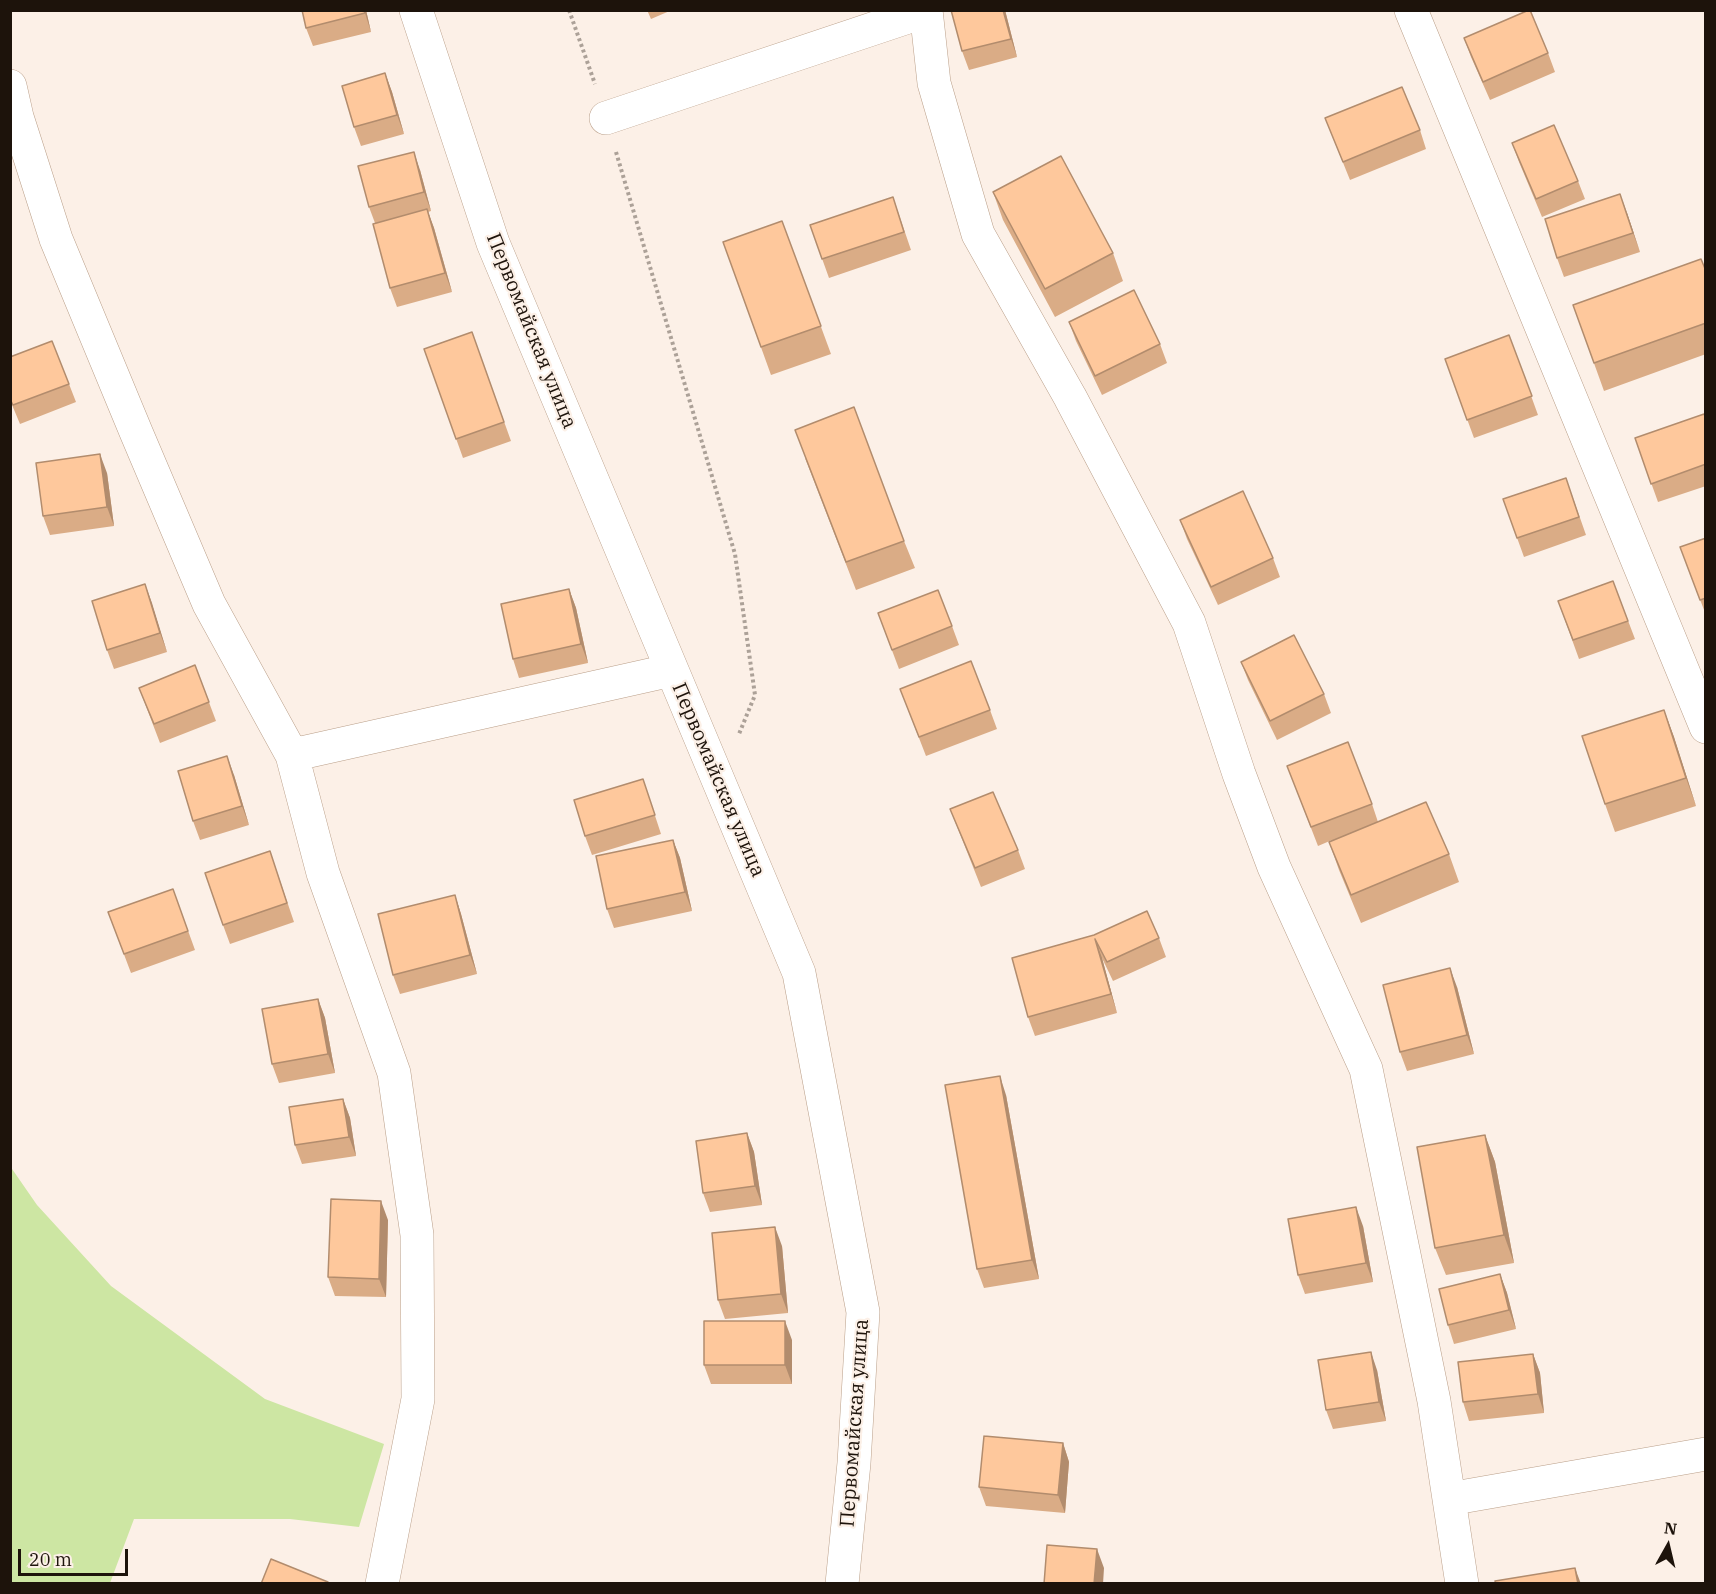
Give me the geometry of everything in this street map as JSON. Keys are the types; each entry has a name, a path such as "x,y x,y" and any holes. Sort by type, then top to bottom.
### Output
{"street":[{"name":"Первомайская улица","path":"416,10 493,243 799,973 863,1312 854,1463 842,1584"},
{"path":"1411,10 1706,727"},
{"path":"606,118 926,11 934,83 978,234 1076,407 1189,624 1239,774 1274,867 1366,1069 1434,1401 1462,1584"},
{"path":"10,86 17,117 56,238 136,432 209,604 292,755 323,873 394,1073 417,1235 418,1399 382,1584"},
{"path":"292,755 672,670"},
{"path":"1449,1498 1706,1454"}],"path":[{"path":"569,10 606,118 735,554 755,695 719,782"}],"green space":[{"path":"10,1166 37,1205 111,1286 265,1399 384,1444 359,1527 290,1519 134,1519 110,1583 11,1583"}],"building":[{"path":"302,10 364,10 365,13 306,28"},
{"path":"951,10 1003,10 1011,39 962,51"},
{"path":"1530,10 1548,53 1483,82 1464,38"},
{"path":"385,73 397,115 354,127 342,86"},
{"path":"1402,87 1420,130 1343,162 1325,118"},
{"path":"1554,125 1578,181 1536,199 1512,143"},
{"path":"414,152 424,192 369,207 358,166"},
{"path":"1061,156 1113,253 1045,289 993,192"},
{"path":"1620,194 1633,233 1557,258 1545,219"},
{"path":"893,197 904,232 822,259 810,225"},
{"path":"427,209 445,273 390,288 373,224"},
{"path":"782,221 821,326 761,347 723,242"},
{"path":"1701,259 1706,271 1706,323 1594,363 1573,305"},
{"path":"1134,290 1160,344 1095,376 1069,322"},
{"path":"472,332 504,422 456,439 424,349"},
{"path":"1509,335 1532,396 1467,420 1445,359"},
{"path":"52,341 69,384 13,405 10,399 10,357"},
{"path":"854,407 904,541 846,562 795,430"},
{"path":"1704,414 1706,464 1651,484 1635,438"},
{"path":"100,454 107,507 43,516 36,463"},
{"path":"1566,478 1579,517 1517,538 1503,499"},
{"path":"1243,491 1273,558 1211,587 1180,520"},
{"path":"1706,538 1706,598 1700,600 1680,547"},
{"path":"1613,581 1628,621 1573,640 1558,601"},
{"path":"145,584 160,633 107,650 92,601"},
{"path":"569,589 581,644 513,659 501,604"},
{"path":"938,590 952,626 892,650 878,613"},
{"path":"1294,635 1324,694 1270,721 1241,662"},
{"path":"971,661 990,710 919,737 900,689"},
{"path":"195,665 209,702 154,724 139,688"},
{"path":"1664,710 1686,778 1605,804 1582,736"},
{"path":"1348,742 1372,804 1311,827 1287,766"},
{"path":"227,756 242,806 193,821 178,771"},
{"path":"643,779 655,815 585,836 574,800"},
{"path":"993,792 1018,850 975,868 950,809"},
{"path":"1426,802 1449,854 1351,895 1329,842"},
{"path":"673,840 685,892 607,909 596,856"},
{"path":"270,851 287,903 223,925 205,873"},
{"path":"173,889 188,931 124,954 108,912"},
{"path":"455,895 470,955 393,975 378,914"},
{"path":"1147,911 1159,938 1107,962 1095,939 1111,994 1028,1017 1012,958 1094,935"},
{"path":"1450,968 1467,1035 1400,1052 1383,985"},
{"path":"318,999 328,1054 272,1064 262,1009"},
{"path":"1000,1076 1032,1260 977,1269 945,1085"},
{"path":"343,1099 349,1137 295,1145 289,1107"},
{"path":"747,1133 755,1186 703,1193 696,1141"},
{"path":"1485,1135 1504,1235 1435,1248 1417,1147"},
{"path":"331,1199 381,1201 379,1279 328,1277"},
{"path":"1356,1207 1366,1263 1298,1275 1288,1219"},
{"path":"775,1227 781,1294 718,1300 712,1233"},
{"path":"1500,1274 1509,1310 1448,1325 1439,1289"},
{"path":"704,1321 785,1321 785,1365 704,1365"},
{"path":"1371,1352 1379,1402 1326,1410 1318,1360"},
{"path":"1533,1354 1538,1394 1463,1402 1458,1362"},
{"path":"984,1436 1063,1443 1058,1495 979,1487"},
{"path":"1047,1545 1097,1549 1094,1584 1044,1584"},
{"path":"271,1559 328,1582 328,1584 261,1584"},
{"path":"1575,1568 1578,1584 1496,1584 1495,1581"}]}
